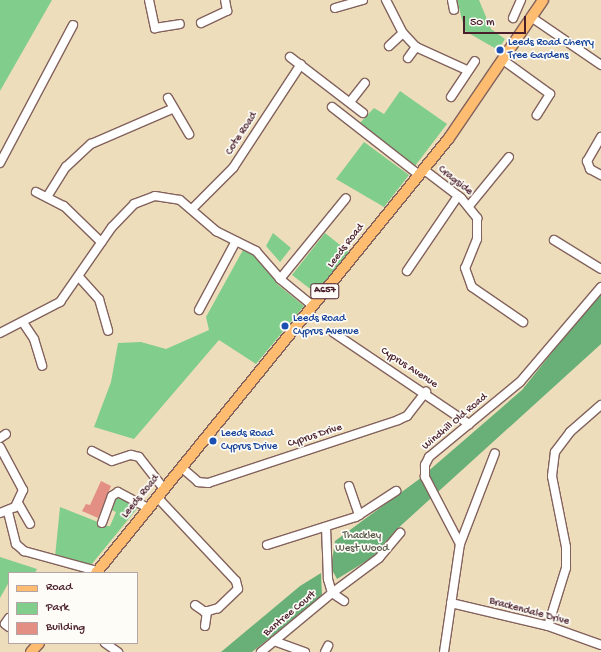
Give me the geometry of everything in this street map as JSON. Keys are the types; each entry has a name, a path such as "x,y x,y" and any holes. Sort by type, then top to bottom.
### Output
{"main road":[{"name":"Leeds Road","path":"96,572 421,172 503,60 543,0"}],"street":[{"path":"150,0 155,28 180,24"},
{"path":"201,23 227,11 225,0"},
{"path":"335,8 363,0"},
{"path":"386,0 403,33 416,47 467,70"},
{"path":"452,0 454,10"},
{"path":"513,18 521,0"},
{"path":"532,17 601,65"},
{"path":"0,163 73,25"},
{"path":"389,46 403,33"},
{"path":"408,58 416,47"},
{"path":"290,57 363,113"},
{"path":"503,60 550,94 537,115"},
{"path":"451,97 467,70 475,61"},
{"name":"Cote Road","path":"193,208 233,168 301,64"},
{"path":"350,102 365,83"},
{"path":"168,98 172,109 189,134"},
{"name":"Cragside","path":"332,107 421,172 458,196 469,206 478,228 465,268 469,282 479,294 523,322"},
{"path":"47,197 66,167 91,144 172,109"},
{"path":"601,137 587,161 590,169 601,176"},
{"path":"469,206 509,157"},
{"path":"36,192 68,209 101,242"},
{"path":"0,333 24,324 60,302 79,277 101,242 130,208 149,197 168,195 193,208 216,232 236,241 265,259 280,279 313,306"},
{"path":"407,271 458,196"},
{"path":"280,279 346,198"},
{"path":"554,240 601,269"},
{"path":"199,310 236,241"},
{"path":"79,277 99,299 108,331"},
{"name":"Windhill Old Road","path":"460,544 425,477 425,465 469,424 520,382 601,287"},
{"path":"24,324 34,339 42,366"},
{"name":"Cyprus Avenue","path":"334,333 426,392 469,424"},
{"name":"Cyprus Drive","path":"181,467 198,482 208,483 398,420 407,416 426,392"},
{"path":"548,626 566,568 566,547 552,476 555,452 570,432 601,406"},
{"path":"0,447 19,477 23,490 18,503 4,513 16,544 24,551 96,572"},
{"path":"92,451 112,461 131,455 139,457 164,489"},
{"path":"444,652 460,544 495,453"},
{"path":"349,486 359,515"},
{"path":"267,545 359,515 396,491"},
{"path":"102,523 112,496 118,492 148,508"},
{"path":"157,497 236,581 238,589 232,597 218,608 207,612"},
{"path":"18,503 30,524"},
{"name":"Bantree Court","path":"326,527 328,579 332,593 344,601"},
{"path":"332,593 379,558 400,533"},
{"name":"Bantree Court","path":"261,652 332,593"},
{"name":"Brackendale Drive","path":"451,603 548,626 601,645"},
{"path":"195,605 207,612"},
{"path":"205,626 207,612"},
{"path":"274,641 305,652"},
{"path":"106,644 118,652"}],"green space":[{"path":"0,0 52,0 0,91"},
{"path":"457,0 479,0 491,29 505,39 498,50 465,31"},
{"path":"400,91 447,124 415,166 359,124 374,108 384,114"},
{"path":"364,142 409,175 384,207 336,179"},
{"path":"273,233 291,248 280,262 266,246"},
{"path":"325,233 349,252 319,289 309,288 292,275"},
{"path":"243,250 260,257 277,284 304,306 256,364 219,340 134,439 94,427 111,382 118,343 141,342 166,349 209,330 206,317"},
{"name":"Thackley West Wood","path":"601,291 601,344 396,530 373,557 337,579 331,568 335,541 418,480 522,390"},
{"path":"115,495 140,505 91,565 55,557 60,507 98,522 99,526 110,526 116,512 109,509"},
{"path":"0,557 37,569 36,572 8,572 8,584 0,598"},
{"path":"321,573 322,596 252,652 221,652 300,586"}],"building":[{"path":"101,481 111,486 98,518 82,511 86,504 90,505"}],"place":[{"name":"Leeds Road Cherry Tree Gardens","path":"500,50"},
{"name":"Leeds Road Cyprus Avenue","path":"285,326"},
{"name":"Leeds Road Cyprus Drive","path":"213,441"}]}
